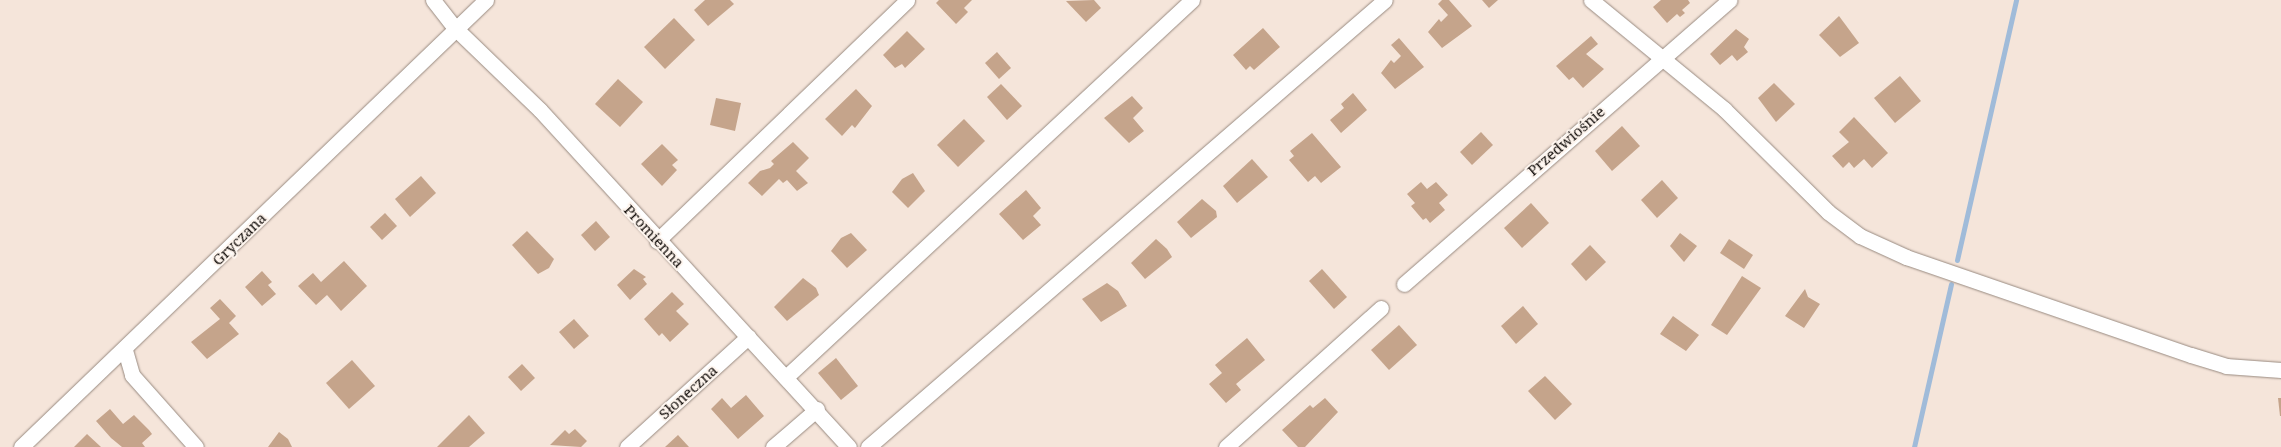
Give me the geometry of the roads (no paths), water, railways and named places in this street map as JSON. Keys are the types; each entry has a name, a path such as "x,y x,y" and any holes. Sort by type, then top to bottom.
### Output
{"street":[{"path":"433,0 455,28"},
{"name":"Gryczana","path":"22,447 125,350 486,0"},
{"path":"658,241 907,0"},
{"path":"786,376 1192,0"},
{"path":"868,447 1385,0"},
{"path":"1591,0 1662,56 1745,128 1828,212 1867,240 1906,257 2226,366 2281,370"},
{"name":"Przedwiośnie","path":"1404,284 1662,56 1729,0"},
{"name":"Promienna","path":"455,28 540,110 658,241 817,408 849,447"},
{"path":"1226,447 1381,308"},
{"name":"Słoneczna","path":"627,447 748,337"},
{"path":"125,350 132,375 196,447"},
{"path":"773,447 817,408"}],"waterway":[{"path":"1957,260 2016,0"},
{"path":"1914,447 1951,284"}]}
